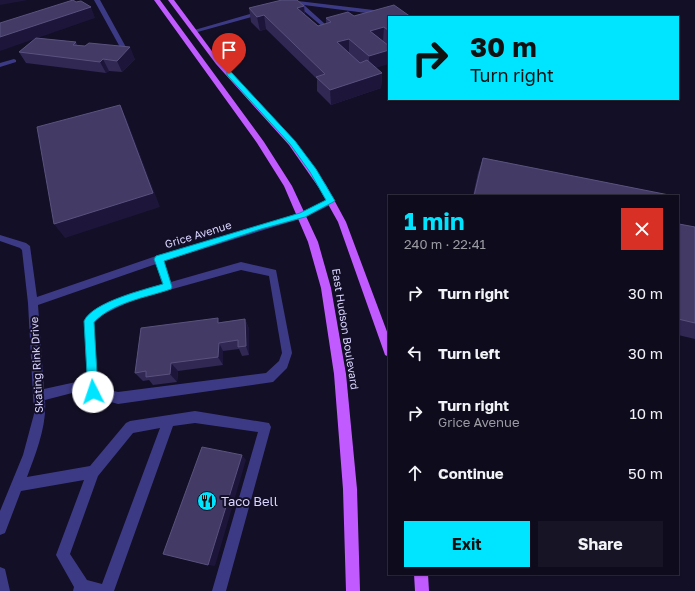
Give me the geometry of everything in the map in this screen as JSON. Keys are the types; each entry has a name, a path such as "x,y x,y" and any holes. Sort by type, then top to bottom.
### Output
{"main road":[{"name":"East Hudson Boulevard","path":"156,0 260,142 288,186 303,215 313,242 325,282 340,374 350,489 353,591"},
{"name":"East Hudson Boulevard","path":"171,0 218,62 292,143 313,171 342,222 388,349"},
{"path":"421,575 422,591"}],"street":[{"path":"97,0 124,49"},
{"path":"283,7 298,3 387,14"},
{"path":"298,3 324,26 327,25"},
{"path":"194,31 268,11"},
{"path":"358,16 372,12"},
{"path":"0,65 14,61"},
{"name":"Grice Avenue","path":"33,303 159,259 303,215 331,201"},
{"name":"Skating Rink Drive","path":"0,238 23,245 27,249 33,303 40,414 29,455 0,528"},
{"path":"159,259 168,287"},
{"path":"39,396 76,387 93,392 118,398 269,378 282,364 287,353 273,273 241,266 131,297 98,312 89,321 93,392"},
{"path":"101,591 81,589 64,555 93,472 130,427 195,417 265,427 219,591"},
{"path":"107,591 169,421"},
{"path":"17,484 93,472"},
{"path":"0,574 3,591"}],"building":[{"path":"73,0 76,2 81,1 91,7 0,37 0,23"},
{"path":"282,0 297,0 304,6 297,8 318,26 331,22 326,18 348,12 354,16 394,5 410,16 388,16 388,30 384,27 370,31 388,45 388,50 369,56 349,39 337,42 360,63 367,60 382,73 330,90 316,77 325,74 264,15 257,17 249,8"},
{"path":"36,38 76,42 73,45 85,46 89,43 130,47 117,61 103,59 100,62 19,52"},
{"path":"120,105 153,193 54,224 37,127"},
{"path":"483,158 669,195 474,195"},
{"path":"679,224 695,227 695,323 679,319"},
{"path":"218,318 218,323 245,319 246,346 238,347 238,340 219,343 218,357 171,363 170,374 146,377 146,371 135,373 141,328"},
{"path":"202,447 242,455 208,565 163,554"}],"place":[{"name":"Taco Bell","path":"207,501"}],"route":[{"path":"93,392 89,321 98,312 131,297 168,287 159,259 303,215 331,201 313,171 292,143 229,74"}]}
